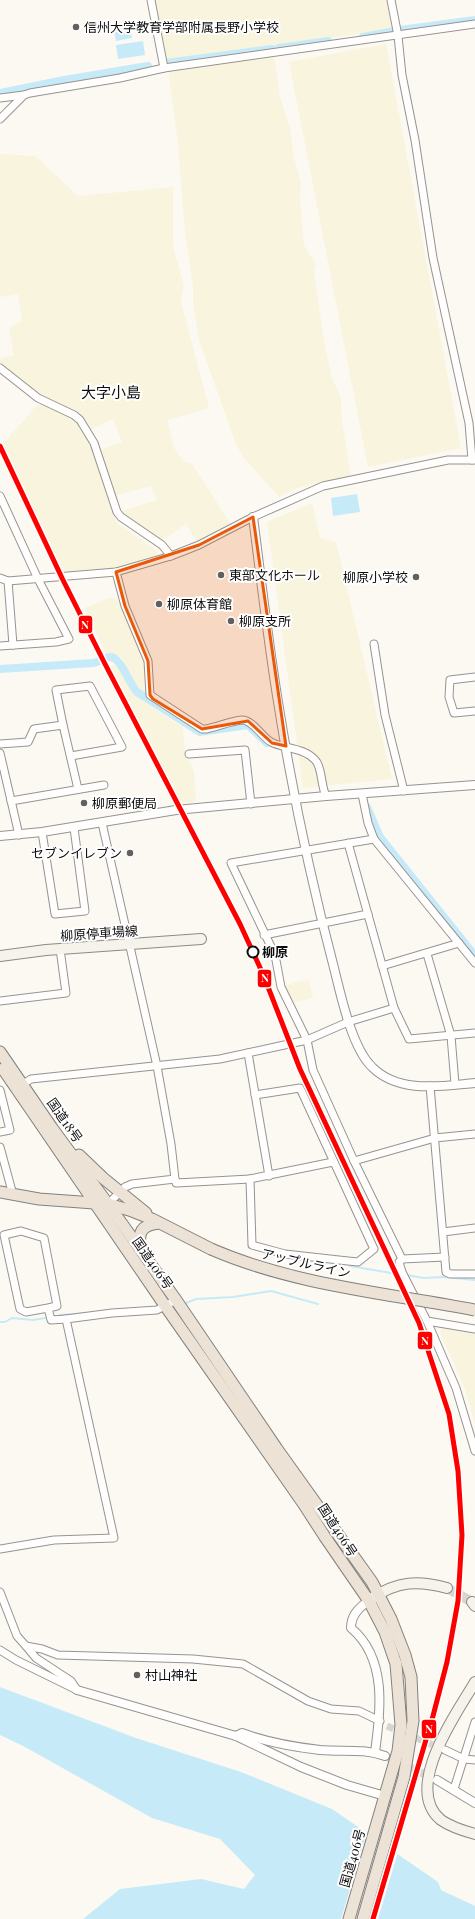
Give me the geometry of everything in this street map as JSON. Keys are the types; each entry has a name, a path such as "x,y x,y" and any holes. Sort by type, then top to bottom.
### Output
{"highway":[{"name":"国道18号","path":"0,1052 4,1070 94,1202"},
{"name":"国道18号","path":"4,1070 23,1084 52,1128 108,1204"},
{"path":"48,1120 84,1160 155,1221 141,1231 139,1237 140,1249"},
{"name":"アップルライン","path":"0,1192 39,1199 108,1204 129,1210 155,1221 210,1249 249,1264 288,1276 475,1310"},
{"name":"国道406号","path":"94,1202 268,1451 374,1598 391,1618 405,1655 412,1696 413,1721 409,1757 363,1919"},
{"name":"国道406号","path":"108,1204 176,1300 277,1449 372,1582 374,1598 396,1664 401,1725 398,1751 349,1919"}],"main road":[{"name":"柳原停車場線","path":"0,956 60,949 201,939"},
{"path":"374,1598 394,1586 410,1582 432,1584 448,1588"},
{"path":"475,1682 442,1738 432,1762 427,1787 435,1814 442,1821 460,1830 475,1834"}],"street":[{"path":"151,0 164,68"},
{"path":"0,578 8,581 116,572 170,556 199,545 253,517 323,486 448,460 473,460 469,423 425,212 415,140 402,75 398,35 391,0"},
{"path":"0,98 120,78 164,68 475,24"},
{"path":"0,119 24,94"},
{"path":"0,368 38,398 69,412 80,420 94,443 117,512 162,545 170,556"},
{"path":"0,496 38,579 69,639 56,642 0,646"},
{"path":"253,517 278,701 296,800 322,922 348,1022 364,1057 375,1070 401,1084 430,1086 475,1083"},
{"path":"116,572 125,606 148,662 150,695 153,699 202,729 206,730 242,720 248,721 272,743 286,746 310,755 317,762 322,789 326,796"},
{"path":"8,581 13,645"},
{"path":"374,644 385,715 404,791"},
{"path":"475,677 450,680 449,697 454,713 475,711"},
{"path":"71,756 122,747 90,686 56,690 78,789"},
{"path":"0,744 28,742 34,729 63,725"},
{"path":"189,754 245,750 251,804"},
{"path":"0,753 19,835"},
{"path":"11,801 104,785"},
{"path":"0,836 74,828 176,810 326,796 475,785"},
{"path":"362,794 368,823 374,839 475,963"},
{"path":"102,823 157,1066 171,1144 176,1183 250,1179 333,1162"},
{"path":"42,832 55,914 85,911 74,828"},
{"path":"374,839 231,863 264,935 275,955 281,988 307,1040 313,1070 354,1161 402,1259 400,1262 402,1272 427,1321 456,1388 475,1451"},
{"path":"348,843 394,1008 409,1039 475,1034"},
{"path":"264,935 322,922 368,914"},
{"path":"382,966 427,954 459,943"},
{"path":"0,1001 66,993 60,949"},
{"path":"427,954 451,1036 455,1084"},
{"path":"23,1084 31,1079 220,1059 307,1040 348,1022 394,1008"},
{"path":"248,1053 269,1176"},
{"path":"430,1086 446,1272 450,1274 475,1274"},
{"path":"250,1179 252,1245 285,1254 358,1262 374,1249 300,1088 255,1095"},
{"path":"0,1090 10,1130 0,1132"},
{"path":"354,1161 435,1138 475,1134"},
{"path":"0,1147 13,1194"},
{"path":"108,1204 125,1187 132,1184 175,1179"},
{"path":"443,1232 475,1228"},
{"path":"21,1232 44,1238 57,1306 48,1308 26,1312 20,1309 4,1235 21,1232"},
{"path":"402,1259 445,1257"},
{"path":"48,1308 51,1320 112,1313 157,1310 166,1307 176,1300"},
{"path":"0,1549 54,1540 114,1538 66,1319"},
{"path":"427,1321 475,1329"},
{"path":"0,1592 17,1636 36,1658 71,1682 77,1690"},
{"path":"374,1598 357,1610 351,1621 351,1628 360,1635 369,1649 379,1677 380,1721 375,1752"},
{"path":"26,1646 42,1649 58,1655 70,1656 193,1659 243,1664 308,1701 331,1709 359,1711 388,1726"},
{"path":"0,1650 16,1660 77,1690 236,1736 301,1767 384,1801"},
{"path":"454,1789 475,1722"},
{"path":"236,1736 242,1733 258,1739 322,1750 357,1750 375,1752 385,1756"},
{"path":"444,1750 464,1759 475,1760"},
{"path":"437,1780 475,1803"}],"highlighted area":[{"path":"253,517 286,746 272,743 248,721 202,729 153,699 150,695 148,661 125,606 116,572 199,545"}],"shaded area":[{"path":"153,0 388,0 393,29 167,61"},
{"path":"386,44 461,448 368,467 289,62"},
{"path":"271,56 275,60 280,97 290,128 294,157 301,183 300,199 304,245 316,264 314,272 324,341 332,379 341,397 341,414 351,477 297,488 279,497 244,458 236,444 199,340 193,303 193,287 185,232 178,143 168,69"},
{"path":"0,154 35,156 78,196 173,187 173,247 184,286 181,302 209,408 167,420 174,448 183,461 192,464 234,529 201,548 186,524 161,541 118,512 157,500 151,486 111,497 98,451 122,442 113,419 90,430 79,416 68,408 47,401 0,366 0,359 14,355 9,329 22,320 18,294 0,297"},
{"path":"38,404 58,409 73,417 92,445 116,522 154,549 165,561 110,576 67,580 3,444"},
{"path":"312,503 320,538 336,542 392,779 303,788 267,522"},
{"path":"108,598 115,598 122,606 146,661 147,693 139,689 121,657 112,653 106,654 85,608"},
{"path":"114,665 122,673 133,694 183,728 185,752 194,772 196,802 178,803 109,666"},
{"path":"309,980 313,998 293,1003 285,985"},
{"path":"443,1328 475,1333 475,1424 465,1389 440,1332"}],"water":[{"path":"130,27 132,38 116,41 114,30"},
{"path":"143,41 145,55 118,59 116,45"},
{"path":"357,494 360,512 333,516 331,498"},
{"path":"0,1687 136,1738 241,1772 332,1809 438,1882 441,1890 475,1906 475,1919 83,1919 120,1889 201,1879 244,1889 255,1875 220,1839 152,1818 25,1747 0,1735"}],"pier":[{"path":"367,1831 398,1852 378,1919 341,1919"}],"waterway":[{"path":"400,30 475,20"},
{"path":"363,37 395,31"},
{"path":"279,48 328,41"},
{"path":"166,63 272,49"},
{"path":"0,93 64,80 148,66"},
{"path":"0,669 93,663 111,657 115,659 122,667 137,692 200,732 248,725 267,743"},
{"path":"367,807 380,837 475,956"},
{"path":"350,1266 391,1273"},
{"path":"406,1275 424,1278 444,1277 475,1280"},
{"path":"186,1303 196,1299 233,1297 271,1291 318,1304"},
{"path":"60,1315 86,1313"},
{"path":"0,1322 5,1322 12,1318 33,1320 46,1318"}],"tunnel":[{"path":"447,1588 472,1602"},
{"path":"387,1726 443,1749"},
{"path":"385,1756 433,1778"}],"transit line":[{"name":"N","path":"0,446 62,578 104,662 240,924 263,974 300,1069 419,1323 449,1414 458,1471 462,1535 458,1601 447,1662 433,1716 373,1919"}],"place":[{"name":"信州大学教育学部附属長野小学校","path":"76,27"},
{"name":"東部文化ホール","path":"221,575"},
{"name":"柳原小学校","path":"416,577"},
{"name":"柳原体育館","path":"159,604"},
{"name":"柳原支所","path":"231,621"},
{"name":"柳原郵便局","path":"84,803"},
{"name":"セブンイレブン","path":"130,853"},
{"name":"柳原","path":"253,952"},
{"name":"村山神社","path":"137,1675"}],"district":[{"name":"大字小島","path":"111,393"}]}
